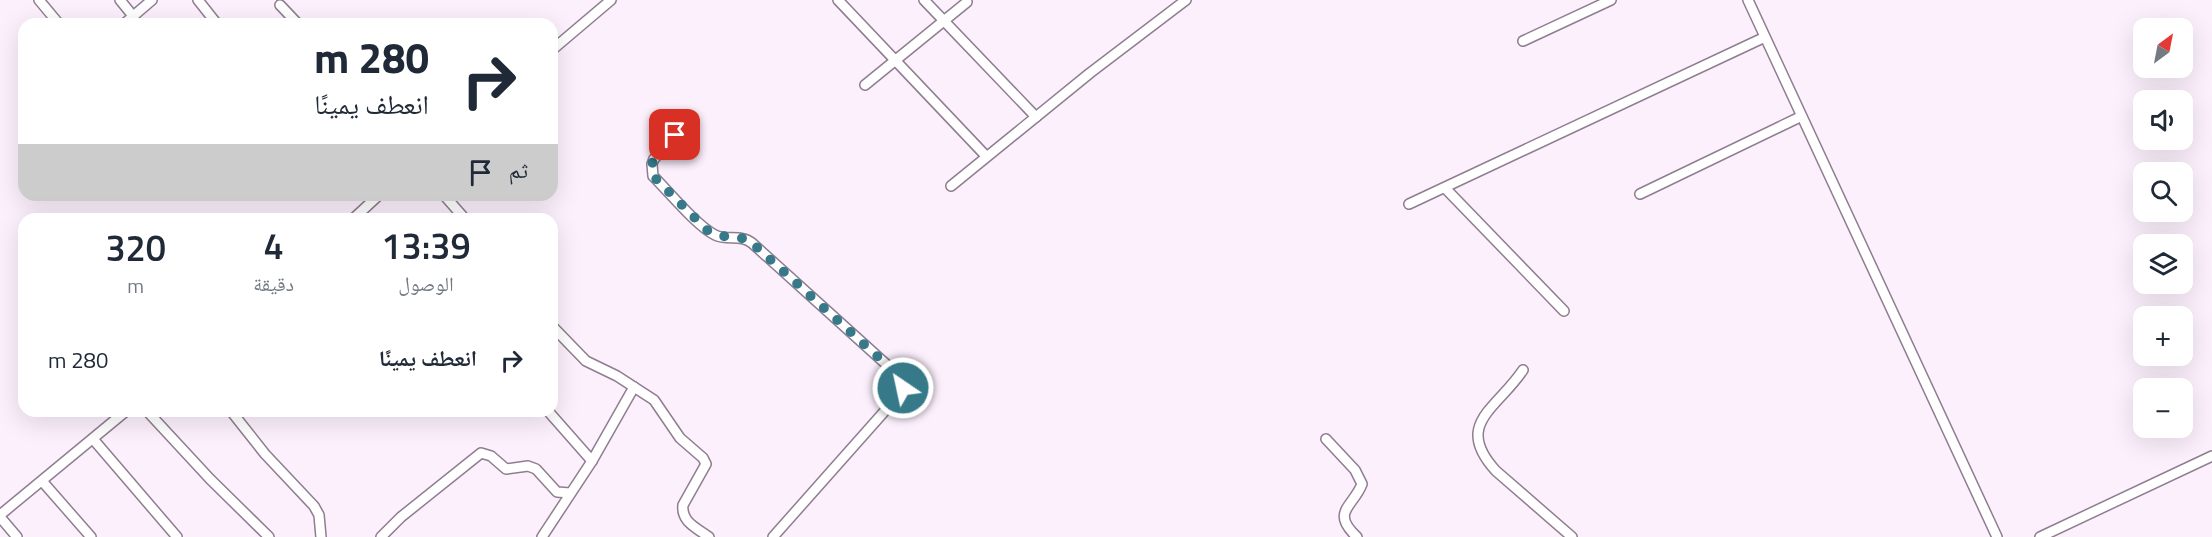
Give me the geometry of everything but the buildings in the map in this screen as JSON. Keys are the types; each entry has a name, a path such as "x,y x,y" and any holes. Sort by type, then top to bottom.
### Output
{"street":[{"path":"39,0 54,18"},
{"path":"120,0 133,16"},
{"path":"131,18 152,0"},
{"path":"198,0 212,18"},
{"path":"558,45 611,0"},
{"path":"838,0 986,156"},
{"path":"924,0 1036,117"},
{"path":"951,186 986,156 1186,0"},
{"path":"1522,41 1611,0"},
{"path":"1748,0 1800,117 1997,537"},
{"path":"865,85 967,2"},
{"path":"280,5 292,18"},
{"path":"1409,204 1764,38"},
{"path":"1640,194 1800,117"},
{"path":"675,135 654,159 653,176 707,230 716,236 743,238 752,243 897,374 903,383 903,388 883,413 773,537"},
{"path":"1445,188 1564,311"},
{"path":"358,213 369,201"},
{"path":"449,201 460,213"},
{"path":"558,336 586,361 654,400 680,438 705,461 706,464 683,505 682,512 685,519 710,537"},
{"path":"1523,370 1508,391 1481,420 1477,431 1479,447 1485,459 1496,471 1572,537"},
{"path":"542,537 592,461 634,387"},
{"path":"17,537 0,516 119,417"},
{"path":"153,417 269,537"},
{"path":"236,417 265,454 314,506 319,515 321,537"},
{"path":"553,417 592,461"},
{"path":"93,438 177,537"},
{"path":"1326,439 1354,470 1362,484 1344,512 1345,523 1357,537"},
{"path":"381,537 401,517 481,453 491,456 506,469 528,466 536,469 544,475 552,489 557,492 570,493"},
{"path":"2040,537 2212,456"},
{"path":"42,481 91,537"}],"route":[{"path":"675,135 654,159 653,176 707,230 716,236 743,238 752,243 902,378 903,388"}]}
